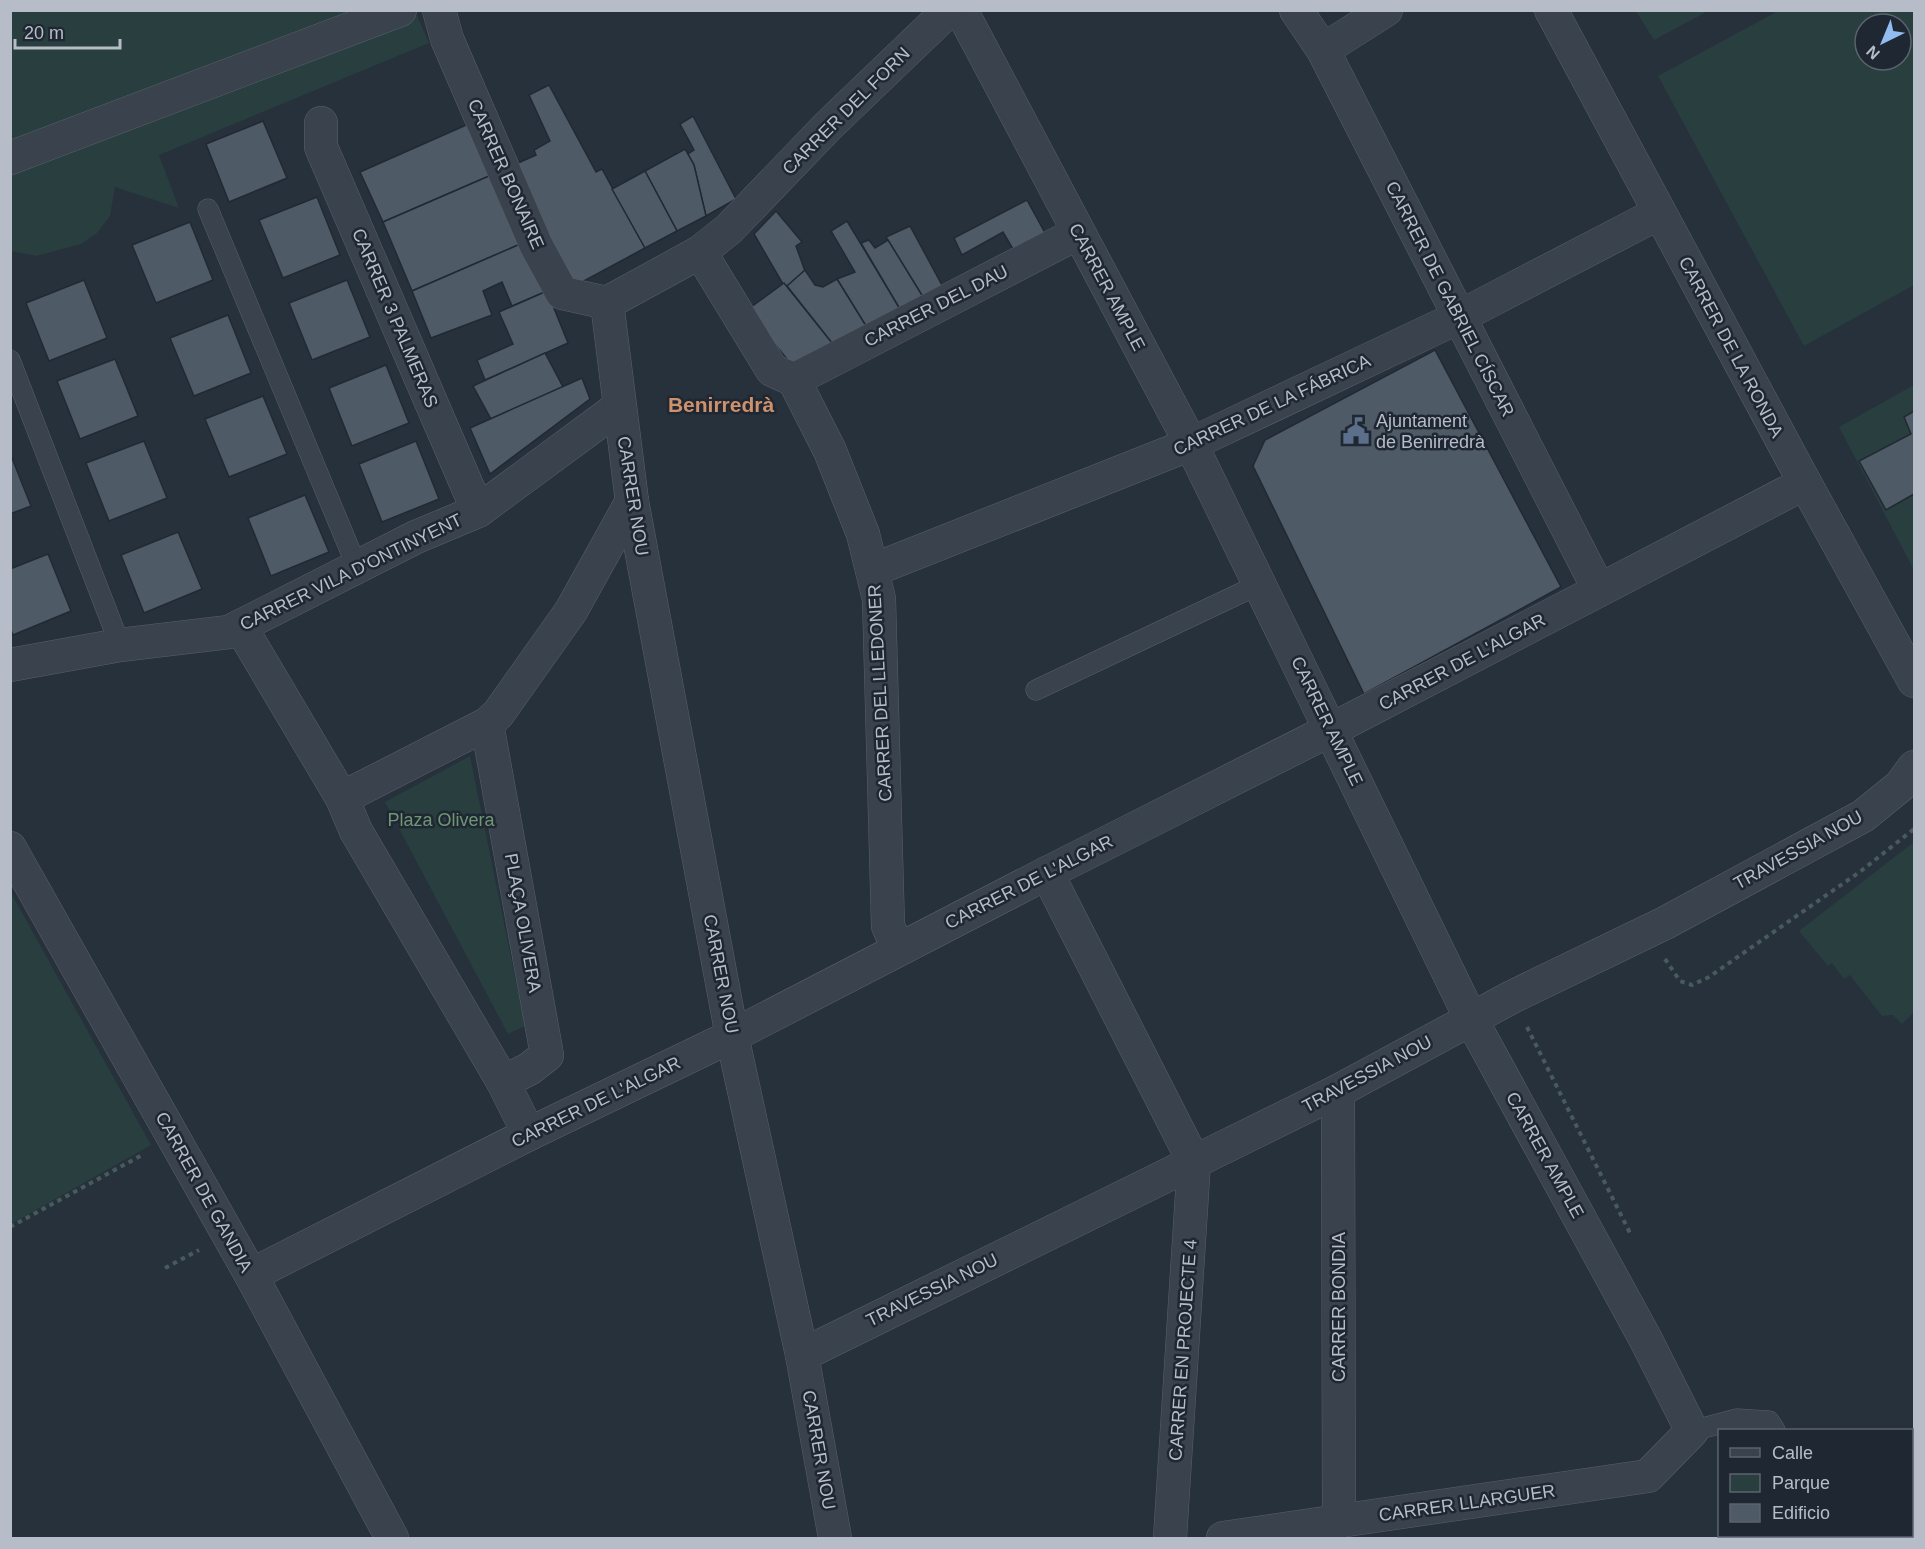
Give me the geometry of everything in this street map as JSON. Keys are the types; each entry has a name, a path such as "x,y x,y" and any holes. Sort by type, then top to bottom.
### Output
{"street":[{"path":"10,158 400,10"},
{"name":"CARRER BONAIRE","path":"439,10 447,39 536,245 562,293 607,303"},
{"name":"CARRER DEL FORN","path":"607,303 700,252 744,214 828,126 949,10"},
{"name":"CARRER AMPLE","path":"961,10 1191,444 1471,1019 1640,1330 1692,1431"},
{"name":"CARRER DE GABRIEL CÍSCAR","path":"1296,10 1323,50 1599,590"},
{"path":"1323,50 1386,10"},
{"name":"CARRER DE LA RONDA","path":"1551,10 1804,483 1914,681"},
{"name":"CARRER 3 PALMERAS","path":"321,123 321,147 478,511"},
{"name":"CARRER DE LA FÁBRICA","path":"873,570 1191,444 1459,317 1659,213"},
{"name":"CARRER DEL DAU","path":"794,380 1078,233"},
{"path":"700,252 772,370 794,380"},
{"name":"CARRER NOU","path":"607,303 632,501 732,1036 802,1355 835,1539"},
{"name":"CARRER DEL LLEDONER","path":"794,380 830,451 863,534 879,599 888,926 898,949"},
{"name":"CARRER VILA D'ONTINYENT","path":"10,664 120,645 229,632 417,537 478,511 619,407"},
{"name":"CARRER DE L'ALGAR","path":"251,1275 529,1134 732,1036 1047,873 1332,730 1804,483"},
{"path":"342,798 487,724 498,714 571,611 632,501"},
{"path":"240,626 342,798 356,831 504,1082 529,1134"},
{"name":"PLAÇA OLIVERA","path":"487,724 547,1055 529,1069 504,1082"},
{"name":"TRAVESSIA NOU","path":"802,1355 1338,1092 1512,997 1665,922 1863,816 1900,786 1914,766"},
{"name":"CARRER DE GANDIA","path":"10,848 251,1275 392,1539"},
{"path":"1047,873 1194,1161"},
{"name":"CARRER BONDIA","path":"1338,1092 1339,1522"},
{"name":"CARRER EN PROJECTE 4","path":"1170,1539 1194,1161"},
{"name":"CARRER LLARGUER","path":"1223,1539 1648,1476 1692,1431"}],"lane":[{"path":"208,208 357,567"},
{"path":"10,360 120,645"},
{"path":"1036,690 1260,584"},
{"path":"1692,1431 1737,1419 1769,1421 1774,1429"}],"path":[{"path":"1646,930 1680,981 1692,985 1709,977 1861,871 1914,829"},
{"path":"1512,997 1634,1241"},
{"path":"10,1227 173,1138"},
{"path":"165,1268 202,1249"}],"green space":[{"path":"10,11 415,11 429,43 159,155 179,208 115,187 110,216 97,233 81,244 36,256 11,251"},
{"path":"1636,11 1708,11 1654,40"},
{"path":"1778,11 1914,11 1914,285 1804,346 1658,76"},
{"path":"1914,385 1914,570 1839,427"},
{"name":"Plaza Olivera","path":"470,756 525,1026 508,1034 385,802"},
{"path":"1914,842 1914,1012 1902,1024 1893,1015 1882,1016 1850,975 1844,979 1832,963 1828,966 1799,931"},
{"path":"11,893 151,1145 10,1224"}],"building":[{"path":"549,85 596,172 602,169 645,248 569,289 509,167 536,155 534,150 550,141 529,95"},
{"path":"693,116 736,199 706,216 694,165 688,154 694,150 680,124"},
{"path":"263,121 287,178 229,202 206,144"},
{"path":"473,122 496,173 383,222 360,172"},
{"path":"685,149 694,165 706,216 677,231 645,171"},
{"path":"645,171 677,231 645,248 612,189"},
{"path":"496,173 525,242 412,291 383,222"},
{"path":"317,197 340,255 283,278 259,220"},
{"path":"1027,200 1045,233 1013,249 1003,232 962,255 954,238"},
{"path":"776,211 802,242 796,246 805,271 787,286 783,284 754,234"},
{"path":"847,221 900,309 866,326 837,279 855,272 831,231"},
{"path":"190,222 213,280 156,303 132,245"},
{"path":"910,226 943,287 923,297 886,237"},
{"path":"869,240 875,248 888,240 923,297 900,309 861,243"},
{"path":"525,242 547,291 512,306 502,282 483,291 492,315 431,338 412,291"},
{"path":"805,270 815,285 823,287 837,279 866,326 832,343 787,286"},
{"path":"84,280 107,338 49,361 26,303"},
{"path":"347,280 370,337 312,360 289,303"},
{"path":"784,283 832,343 791,364 747,310"},
{"path":"547,291 568,343 485,380 477,360 513,344 499,312"},
{"path":"228,315 251,373 194,396 170,338"},
{"path":"1435,350 1561,587 1364,694 1253,466 1265,440"},
{"path":"545,353 563,387 491,419 473,386"},
{"path":"115,359 138,416 80,439 57,381"},
{"path":"386,365 409,423 352,446 329,388"},
{"path":"582,378 590,399 490,474 470,428"},
{"path":"263,396 287,454 229,477 205,419"},
{"path":"1914,411 1914,494 1886,510 1859,461 1911,434 1904,417"},
{"path":"144,441 167,498 109,521 86,463"},
{"path":"416,441 439,499 382,522 359,464"},
{"path":"10,453 31,506 10,514"},
{"path":"305,495 329,552 271,576 248,518"},
{"path":"178,532 202,589 144,613 121,555"},
{"path":"48,554 71,611 13,635 10,628 10,569"}],"place":[{"name":"Ajuntament de Benirredrà","path":"1356,431"}],"district":[{"name":"Benirredrà","path":"721,405"}]}
